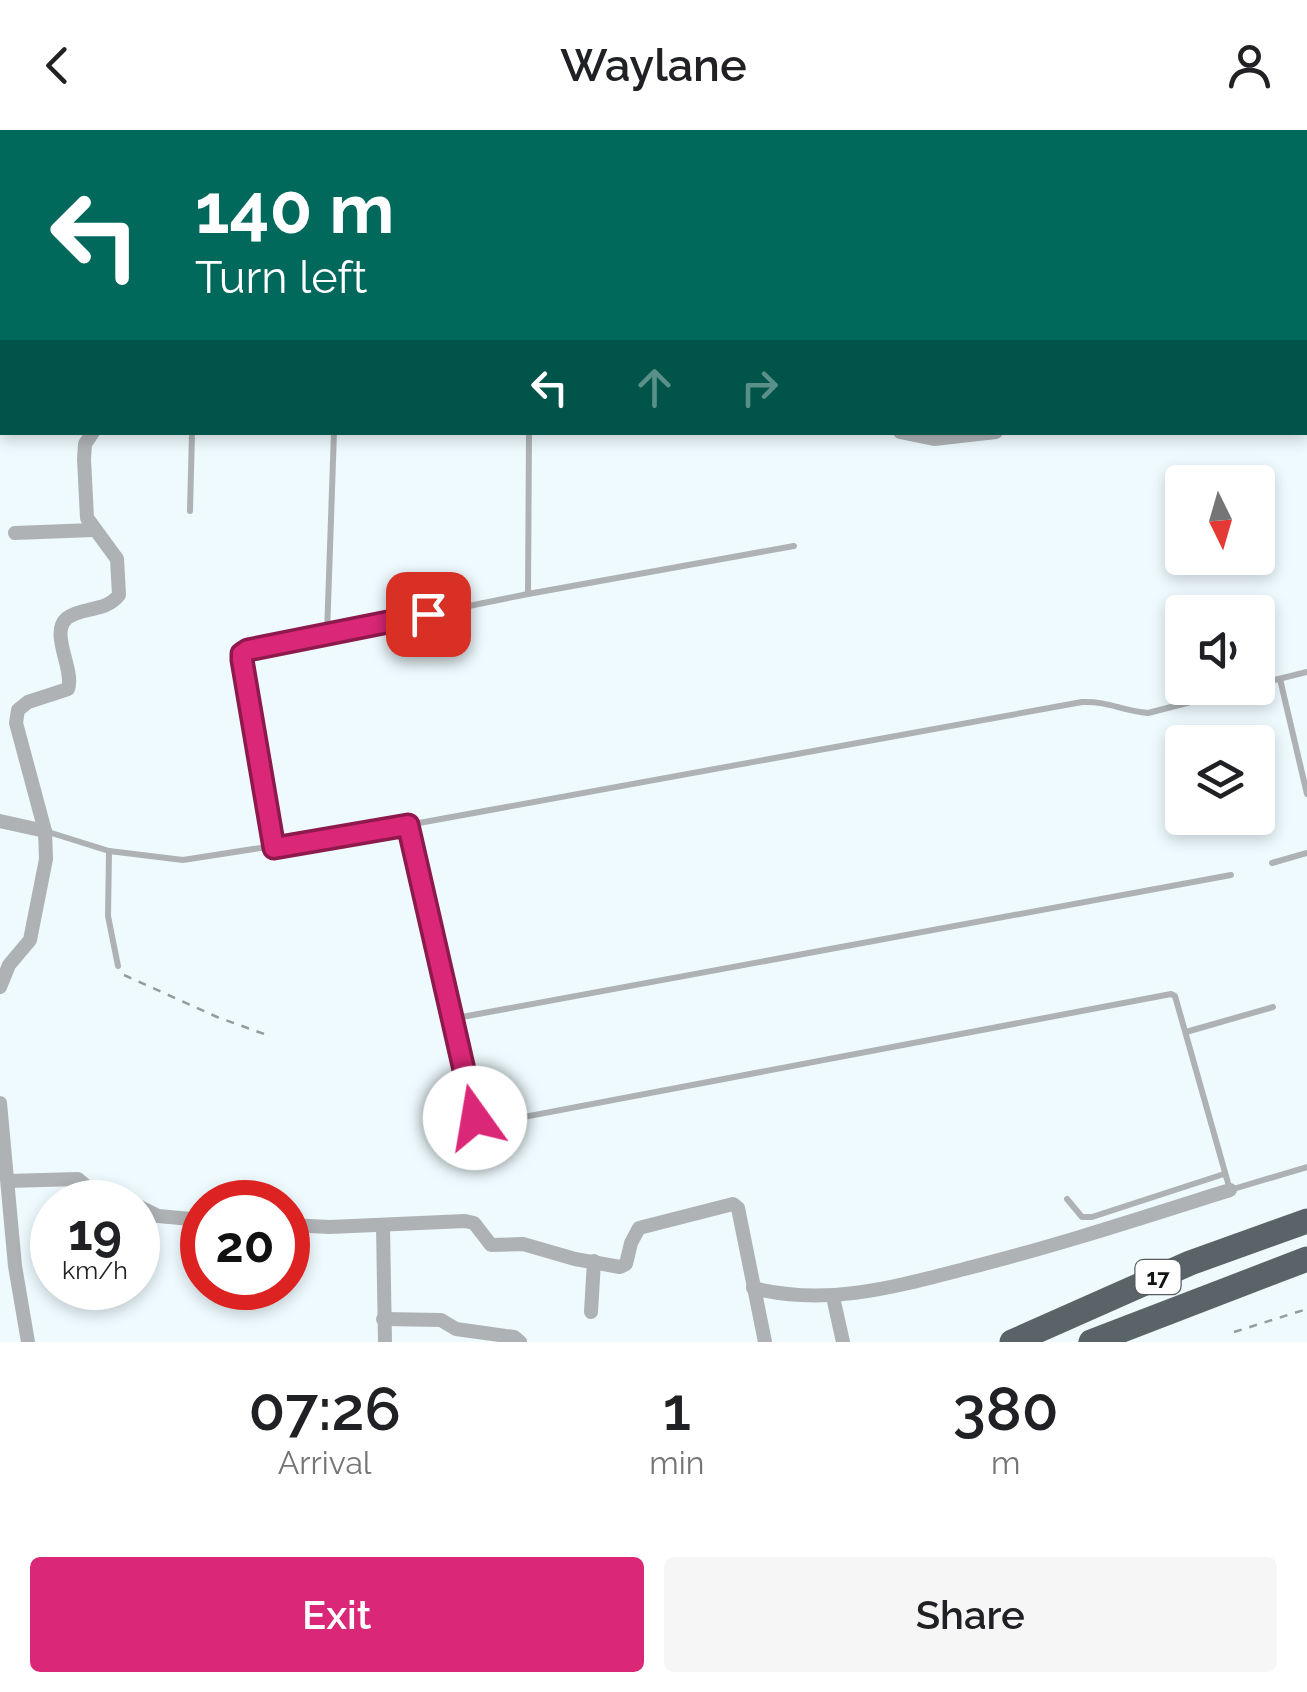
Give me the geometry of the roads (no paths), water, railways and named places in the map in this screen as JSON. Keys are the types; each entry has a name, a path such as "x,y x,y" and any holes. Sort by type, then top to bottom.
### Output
{"highway":[{"name":"17","path":"1012,1342 1190,1263 1307,1221"},
{"name":"17","path":"1090,1342 1307,1260"}],"street":[{"path":"0,987 9,965 30,940 43,885 45,830 16,724 18,710 28,702 68,689 71,682 61,636 63,624 71,616 105,607 118,595 116,560 86,518 85,444 89,435"},
{"path":"934,436 957,436"},
{"path":"15,533 94,530"},
{"path":"0,822 45,830"},
{"path":"0,1104 15,1266 28,1342"},
{"path":"5,1171 78,1180"},
{"path":"753,1288 779,1294 833,1297 874,1292 1033,1251 1230,1190"},
{"path":"310,1225 465,1221 474,1223 491,1245 523,1244 575,1260 620,1267 626,1264 639,1228 733,1204 738,1208 764,1342"},
{"path":"383,1226 385,1342"},
{"path":"591,1312 594,1261"},
{"path":"833,1297 842,1342"},
{"path":"383,1320 441,1320 457,1336 514,1337 520,1342"}],"lane":[{"path":"190,511 192,435"},
{"path":"327,634 334,435"},
{"path":"528,594 529,435"},
{"path":"274,848 242,654 528,594 794,546"},
{"path":"1275,680 1307,672"},
{"path":"1280,679 1307,794"},
{"path":"45,830 109,850 183,860 408,825 1082,702 1105,701 1132,712 1148,713 1179,705"},
{"path":"408,825 475,1118 482,1125 1172,994 1230,1190 1307,1167"},
{"path":"109,850 108,916 118,966"},
{"path":"1272,863 1307,853"},
{"path":"452,1018 1231,874"},
{"path":"1186,1032 1273,1007"},
{"path":"1067,1200 1077,1214 1092,1216 1224,1174"}]}
